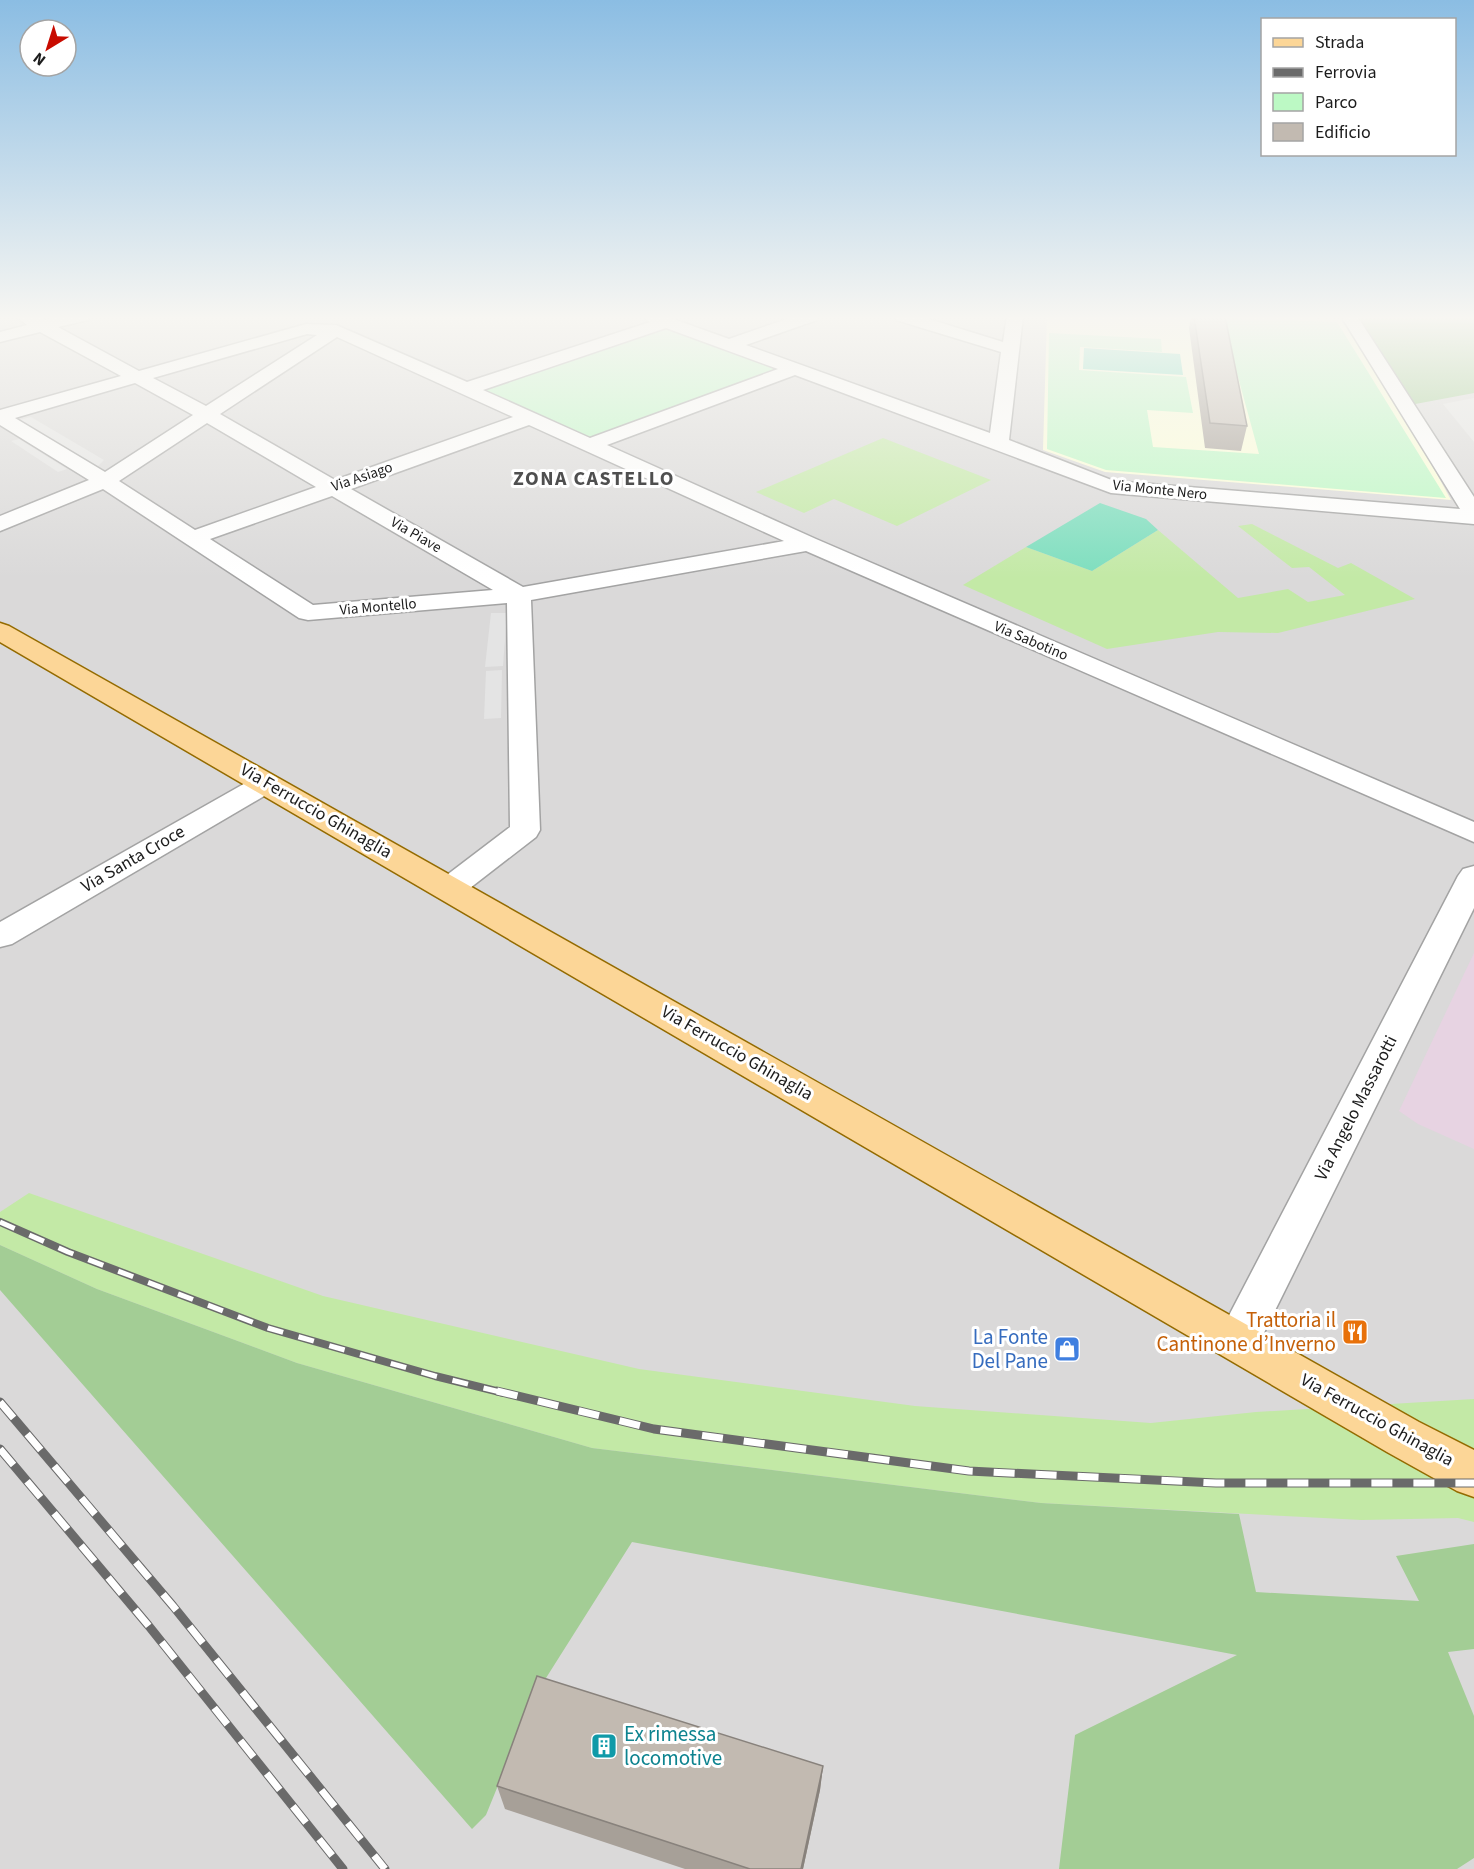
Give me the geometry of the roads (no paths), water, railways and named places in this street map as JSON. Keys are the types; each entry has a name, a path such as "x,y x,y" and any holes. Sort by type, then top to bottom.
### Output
{"main road":[{"name":"Via Ferruccio Ghinaglia","path":"0,631 1403,1437 1474,1475"}],"street":[{"path":"0,416 45,403"},
{"name":"Via Piave","path":"184,403 519,595"},
{"path":"0,524 105,481 226,403"},
{"name":"Via Sabotino","path":"502,403 808,544 1474,833"},
{"path":"591,444 702,403"},
{"name":"Via Monte Nero","path":"889,403 1111,487 1474,516"},
{"path":"999,443 1004,403"},
{"path":"1404,403 1474,516"},
{"name":"Via Montello","path":"0,416 105,481 308,613 519,595 808,544"},
{"name":"Via Asiago","path":"193,538 532,417"},
{"path":"450,888 525,830 519,595"},
{"name":"Via Santa Croce","path":"0,936 266,783"},
{"name":"Via Angelo Massarotti","path":"1238,1341 1474,876"}],"railway":[{"path":"0,1222 68,1252 268,1328 435,1376 504,1393"},
{"path":"497,1391 654,1429 969,1471 1216,1483 1474,1483"},
{"path":"0,1402 173,1606 385,1869"},
{"path":"0,1449 148,1625 343,1869"}],"place":[{"name":"Trattoria il Cantinone d’Inverno","path":"1355,1332"},
{"name":"La Fonte Del Pane","path":"1067,1349"},
{"name":"Ex rimessa locomotive","path":"604,1746"}],"district":[{"name":"ZONA CASTELLO","path":"594,479"}]}
